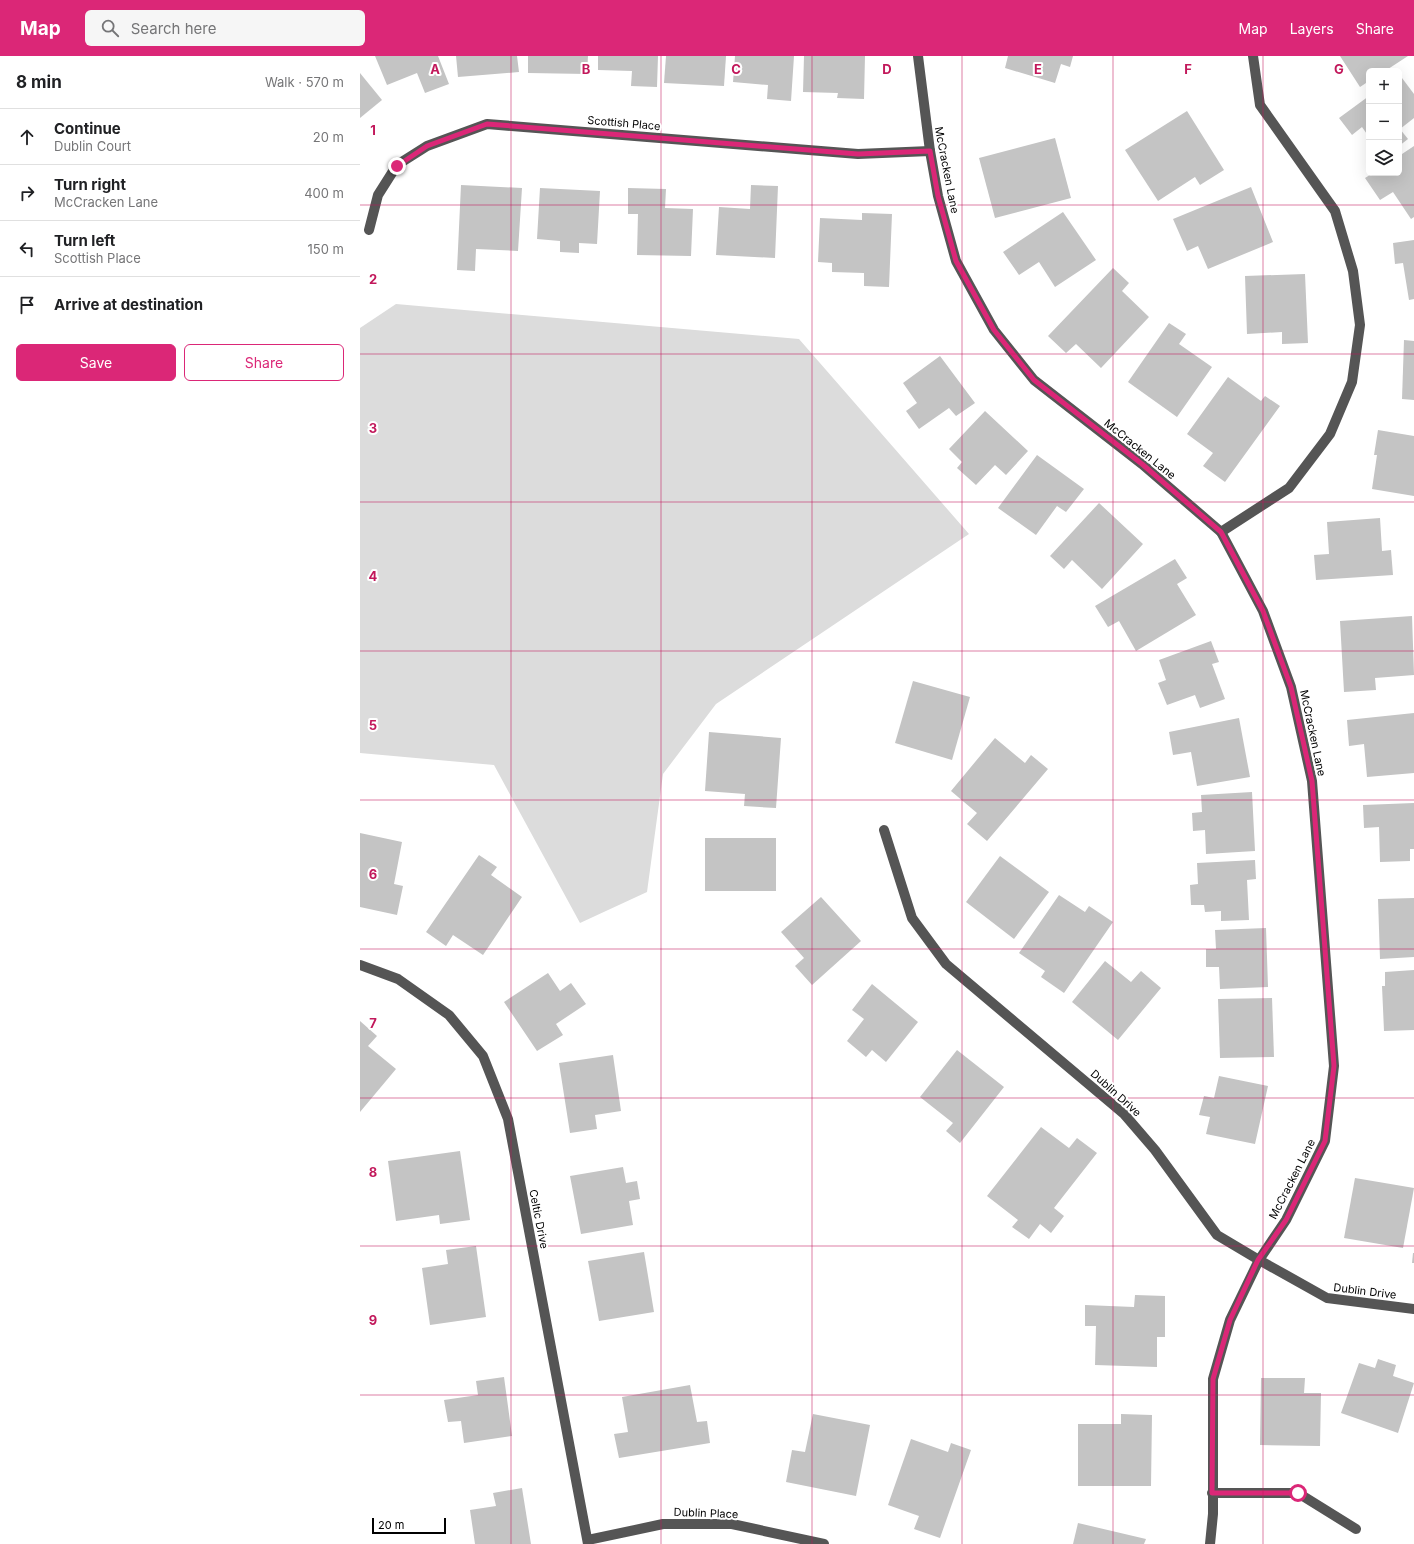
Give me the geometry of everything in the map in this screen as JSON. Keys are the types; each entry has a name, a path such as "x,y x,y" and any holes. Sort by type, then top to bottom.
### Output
{"street":[{"name":"McCracken Lane","path":"918,56 930,151 938,196 956,261 994,330 1034,380 1142,464 1221,532 1263,611 1288,680 1312,781 1334,1066 1325,1141 1286,1220 1258,1260 1230,1320 1213,1379 1213,1514 1210,1544"},
{"path":"1221,532 1289,488 1330,434 1352,382 1360,325 1353,271 1335,210 1260,105 1253,56"},
{"name":"Scottish Place","path":"369,230 378,195 397,166 427,146 487,124 858,154 930,151"},
{"name":"Dublin Drive","path":"884,830 912,918 946,964 1124,1114 1155,1150 1217,1235 1258,1260 1327,1298 1414,1309"},
{"name":"Celtic Drive","path":"360,966 398,979 449,1014 484,1056 508,1119 588,1542"},
{"path":"1212,1493 1298,1493 1356,1529"},
{"name":"Dublin Place","path":"588,1542 663,1524 732,1524 824,1544"}],"shaded area":[{"path":"396,304 799,339 969,534 716,704 663,774 647,892 580,923 494,765 360,753 360,328"}],"building":[{"path":"375,56 438,56 449,84 425,93 417,73 387,85"},
{"path":"456,56 517,56 519,72 458,77"},
{"path":"528,56 588,56 587,74 528,73"},
{"path":"598,56 658,56 657,87 631,86 632,71 598,70"},
{"path":"666,56 726,56 724,86 664,83"},
{"path":"735,56 794,56 791,101 767,99 768,85 733,82"},
{"path":"804,56 865,56 864,99 837,98 838,93 803,92"},
{"path":"1008,56 1073,56 1070,67 1061,64 1055,83 1005,68"},
{"path":"1340,56 1408,56 1390,68 1366,68 1366,83 1360,87"},
{"path":"360,73 382,100 360,118"},
{"path":"1402,78 1414,94 1414,118 1402,127"},
{"path":"1366,98 1366,133 1362,127 1352,135 1339,118"},
{"path":"1187,111 1224,170 1200,185 1195,177 1158,201 1125,150"},
{"path":"1402,132 1408,139 1402,144"},
{"path":"1055,138 1071,198 995,218 979,158"},
{"path":"1414,146 1414,217 1411,219 1393,192 1380,200 1365,178 1368,176 1402,176 1402,154"},
{"path":"461,185 522,188 518,251 476,249 475,271 457,270"},
{"path":"751,185 778,186 775,258 716,255 719,207 750,209"},
{"path":"1251,187 1273,242 1208,269 1198,246 1187,251 1173,219"},
{"path":"540,188 600,191 597,244 579,243 579,253 560,252 560,241 537,239"},
{"path":"628,188 666,189 665,208 693,209 691,256 637,255 638,214 628,214"},
{"path":"1063,212 1096,260 1055,287 1039,262 1019,275 1003,252"},
{"path":"862,213 892,214 889,287 864,286 864,273 832,272 832,263 818,262 820,218 862,220"},
{"path":"1414,240 1414,299 1409,300 1403,263 1395,264 1393,243"},
{"path":"1113,268 1129,283 1122,291 1149,317 1101,368 1076,344 1066,353 1048,336"},
{"path":"1305,274 1308,343 1282,344 1282,332 1247,334 1245,276"},
{"path":"1169,323 1186,334 1179,344 1212,367 1177,417 1128,382"},
{"path":"1404,340 1414,341 1414,400 1402,399"},
{"path":"940,356 975,403 956,416 949,408 919,429 906,411 917,403 903,383"},
{"path":"1228,377 1261,401 1265,396 1280,406 1225,482 1203,466 1213,453 1187,434"},
{"path":"985,411 1028,451 1006,475 995,465 976,485 957,468 962,462 949,449"},
{"path":"1378,430 1414,436 1414,496 1372,489 1377,455 1374,455"},
{"path":"1037,455 1084,489 1066,512 1057,506 1036,535 998,508"},
{"path":"1099,503 1143,544 1102,589 1072,560 1064,569 1050,556"},
{"path":"1380,518 1382,551 1391,550 1393,575 1316,580 1314,555 1329,554 1327,522"},
{"path":"1175,559 1187,578 1177,584 1196,615 1136,651 1119,621 1108,627 1095,606"},
{"path":"1412,616 1414,675 1375,678 1376,690 1344,692 1340,621"},
{"path":"1211,641 1219,662 1212,664 1225,699 1200,708 1195,695 1167,705 1158,683 1166,680 1159,660"},
{"path":"913,681 970,697 952,760 895,743"},
{"path":"1414,713 1414,773 1367,777 1364,744 1349,746 1347,720"},
{"path":"1239,718 1250,777 1197,786 1191,752 1173,755 1169,732"},
{"path":"709,732 781,738 776,808 744,806 745,794 705,791"},
{"path":"995,738 1025,763 1031,755 1048,769 987,841 967,824 977,813 951,791"},
{"path":"1252,792 1255,851 1206,854 1205,830 1193,831 1192,813 1202,812 1201,795"},
{"path":"1414,803 1414,849 1410,849 1410,861 1380,862 1379,827 1364,828 1363,805"},
{"path":"360,833 402,842 394,884 403,886 397,915 360,907"},
{"path":"705,838 776,838 776,891 705,891"},
{"path":"479,855 497,867 491,875 522,897 483,955 453,935 446,946 426,932"},
{"path":"1000,856 1049,892 1014,939 966,902"},
{"path":"1255,860 1256,879 1247,880 1249,920 1221,921 1221,911 1205,912 1204,905 1191,905 1190,885 1198,884 1197,863"},
{"path":"1059,895 1085,912 1089,906 1113,922 1064,993 1041,977 1045,971 1019,953"},
{"path":"821,897 861,941 812,985 795,966 804,958 781,932"},
{"path":"1414,898 1414,957 1380,959 1378,899"},
{"path":"1266,928 1268,987 1220,989 1219,967 1206,967 1206,949 1216,949 1215,930"},
{"path":"1105,961 1131,982 1141,971 1161,988 1118,1040 1072,1002"},
{"path":"1414,970 1414,1030 1384,1031 1382,986 1385,986 1385,972"},
{"path":"548,973 560,991 571,983 586,1004 556,1024 563,1035 537,1051 504,1002"},
{"path":"872,984 918,1022 886,1062 872,1050 866,1057 847,1041 864,1019 852,1010"},
{"path":"1272,998 1274,1057 1220,1058 1218,999"},
{"path":"360,1021 377,1036 368,1046 396,1069 360,1112"},
{"path":"957,1050 1004,1087 960,1143 946,1131 953,1123 920,1097"},
{"path":"613,1055 621,1111 595,1115 597,1129 570,1133 559,1063"},
{"path":"1219,1076 1268,1086 1255,1144 1206,1134 1210,1117 1199,1115 1204,1096 1214,1098"},
{"path":"1041,1127 1069,1148 1077,1138 1097,1153 1054,1208 1064,1216 1051,1233 1040,1224 1029,1239 1012,1227 1018,1220 987,1196"},
{"path":"460,1151 470,1220 440,1224 439,1215 396,1221 388,1161"},
{"path":"623,1167 626,1183 637,1181 640,1199 629,1201 633,1225 581,1234 570,1176"},
{"path":"1355,1178 1414,1188 1403,1248 1344,1238"},
{"path":"476,1246 486,1317 430,1325 422,1268 448,1264 446,1250"},
{"path":"644,1252 654,1312 599,1321 588,1261"},
{"path":"1413,1253 1414,1263 1412,1263"},
{"path":"1135,1295 1165,1296 1165,1337 1157,1337 1157,1367 1095,1365 1096,1326 1085,1326 1085,1305 1134,1307"},
{"path":"1378,1359 1396,1365 1393,1376 1414,1383 1398,1433 1341,1413 1359,1363 1375,1368"},
{"path":"504,1377 512,1436 464,1443 461,1421 448,1422 444,1400 478,1395 476,1381"},
{"path":"1261,1378 1305,1378 1304,1393 1321,1393 1320,1446 1260,1445"},
{"path":"690,1385 697,1422 707,1421 710,1443 619,1458 614,1434 628,1432 622,1397"},
{"path":"813,1414 870,1425 856,1496 786,1482 792,1450 805,1452"},
{"path":"1121,1414 1152,1415 1151,1486 1078,1486 1078,1424 1121,1424"},
{"path":"911,1439 948,1452 951,1443 971,1450 940,1538 914,1529 919,1516 888,1505"},
{"path":"522,1488 531,1544 475,1544 470,1510 496,1506 493,1493"},
{"path":"1078,1523 1146,1539 1144,1544 1073,1544"}],"route":[{"path":"397,166 427,146 487,124 858,154 930,151 938,196 956,261 994,330 1034,380 1142,464 1221,532 1263,611 1291,687 1312,781 1334,1066 1325,1141 1286,1220 1258,1260 1230,1320 1213,1379 1212,1493 1298,1493"}]}
